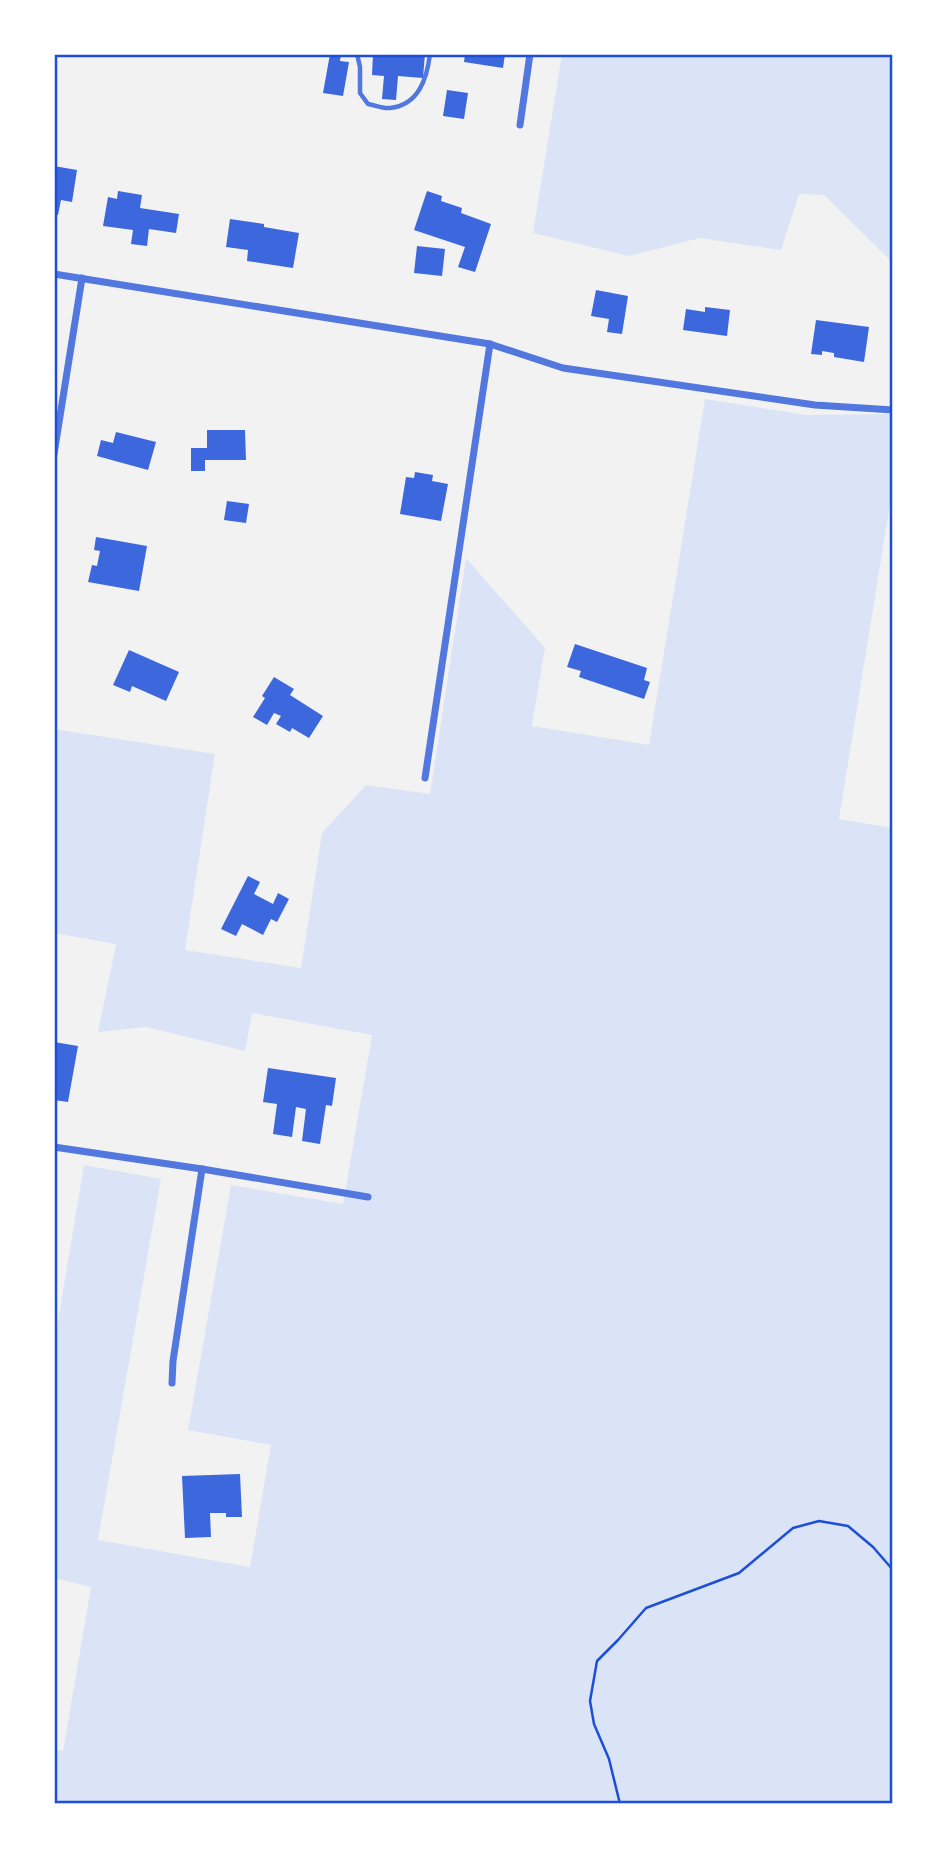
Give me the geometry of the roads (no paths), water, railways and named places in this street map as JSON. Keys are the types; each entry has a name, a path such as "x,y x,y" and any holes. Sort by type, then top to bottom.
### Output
{"street":[{"path":"520,125 530,54"},
{"path":"54,274 490,344 563,368 815,405 893,410"},
{"path":"54,454 82,278"},
{"path":"425,778 490,344"},
{"path":"54,1147 369,1197"},
{"path":"172,1383 202,1169"}],"lane":[{"path":"357,54 360,93 368,104 389,108 406,103 422,87 428,75 430,54"}]}
